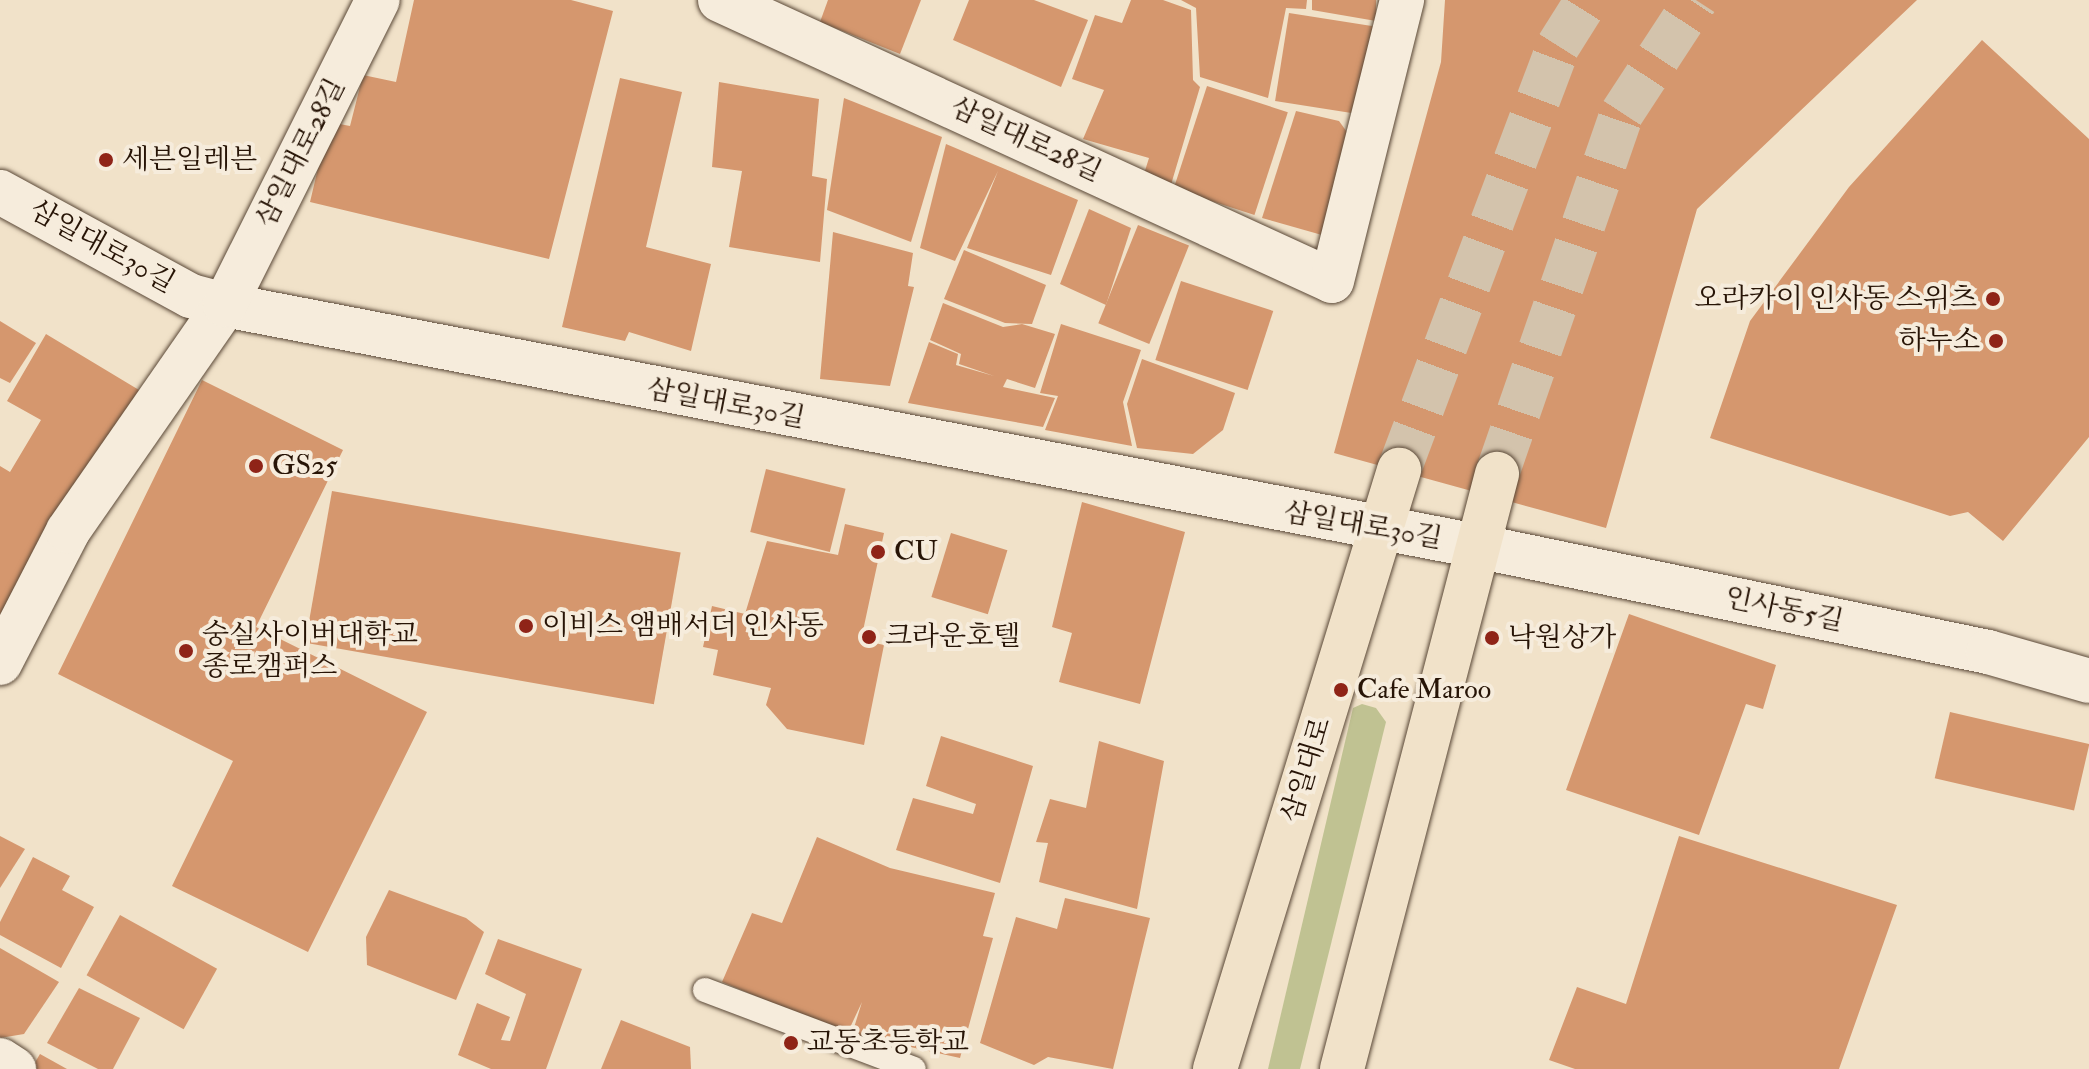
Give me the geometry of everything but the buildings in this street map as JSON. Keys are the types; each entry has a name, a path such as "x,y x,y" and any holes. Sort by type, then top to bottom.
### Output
{"main road":[{"name":"삼일대로","path":"1215,1069 1399,470"},
{"path":"1342,1069 1497,474"}],"street":[{"name":"삼일대로28길","path":"0,663 68,531 225,305 378,0"},
{"name":"삼일대로28길","path":"720,0 1332,281 1402,0"},
{"name":"삼일대로30길","path":"0,192 191,296 225,305 1380,532 1477,546"},
{"name":"인사동5길","path":"1477,546 1988,652 2089,681"},
{"path":"0,1060 14,1069"}],"lane":[{"path":"705,990 914,1069"}],"green space":[{"path":"1362,704 1376,708 1386,722 1300,1069 1268,1069 1353,708"}],"tunnel":[{"path":"1399,470 1558,46 1587,0"},
{"path":"1497,474 1622,113 1696,0"}],"place":[{"name":"세븐일레븐","path":"106,160"},
{"name":"오라카이 인사동 스위츠","path":"1993,299"},
{"name":"하누소","path":"1996,341"},
{"name":"GS25","path":"256,466"},
{"name":"CU","path":"878,552"},
{"name":"이비스 앰배서더 인사동","path":"526,626"},
{"name":"크라운호텔","path":"869,637"},
{"name":"낙원상가","path":"1492,638"},
{"name":"숭실사이버대학교 종로캠퍼스","path":"186,651"},
{"name":"Cafe Maroo","path":"1341,690"},
{"name":"교동초등학교","path":"791,1043"}]}
